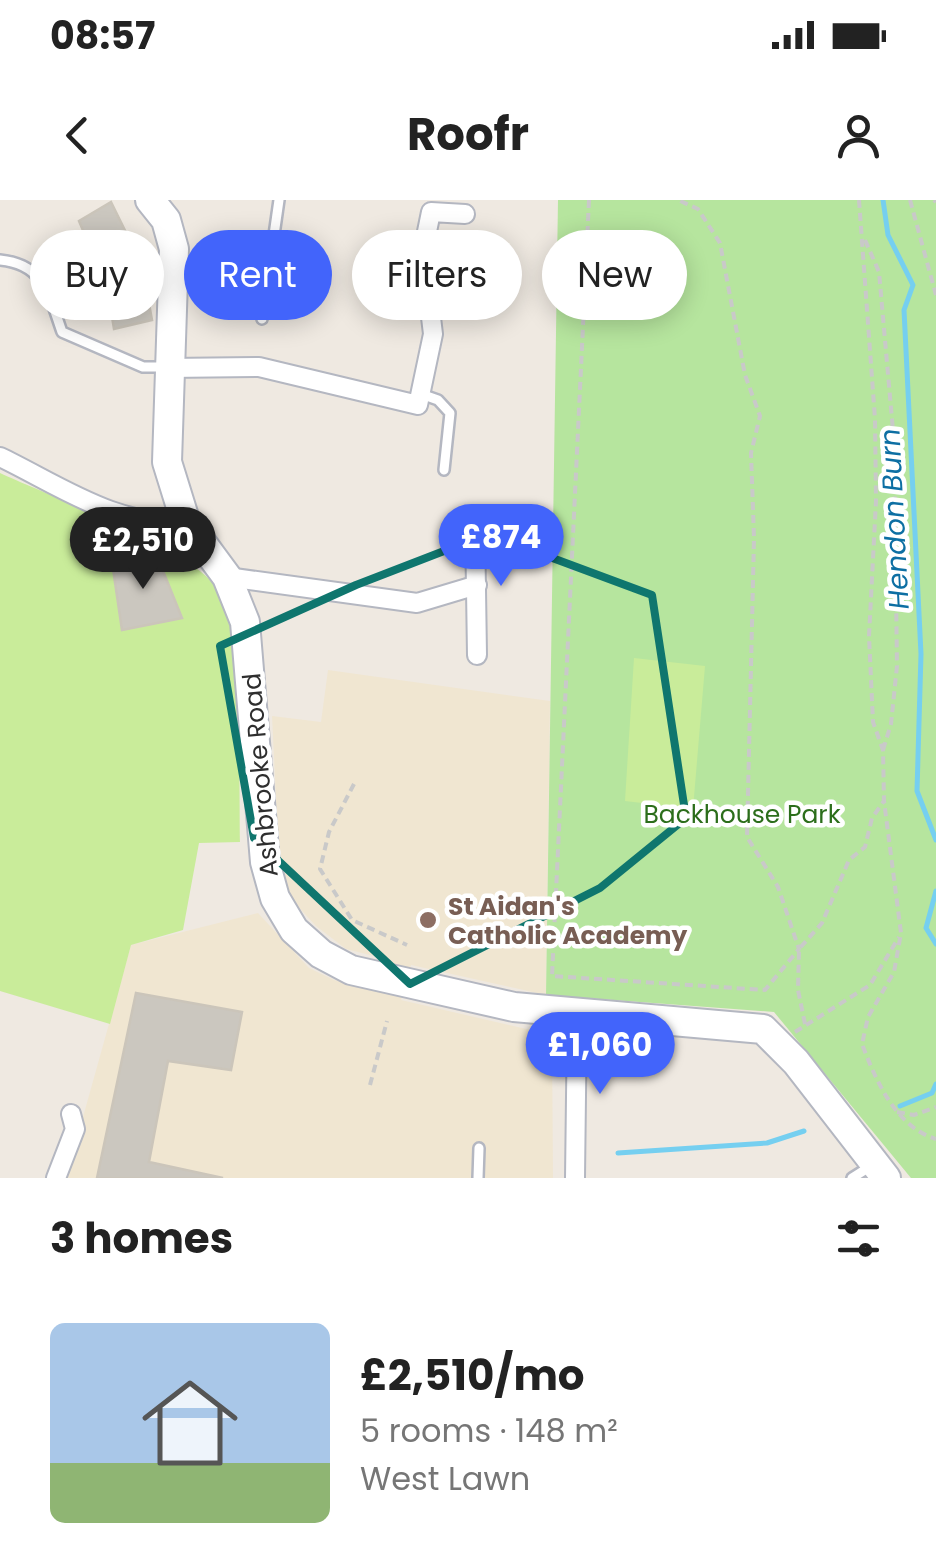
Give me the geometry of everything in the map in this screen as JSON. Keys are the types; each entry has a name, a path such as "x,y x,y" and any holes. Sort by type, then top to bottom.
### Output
{"street":[{"name":"Ashbrooke Road","path":"150,200 166,220 174,249 167,368 167,462 185,520 227,576 248,637 268,881 294,930 320,954 351,970 514,1007 763,1029 783,1048 871,1173"},
{"path":"167,368 259,367 418,405 433,334 422,251 431,212 466,214"},
{"path":"0,457 122,514 154,523 185,520"},
{"path":"475,524 476,655"},
{"path":"227,576 416,603 477,586"},
{"path":"575,1178 577,1015"},
{"path":"56,1178 75,1129 71,1114"}],"lane":[{"path":"274,230 278,200"},
{"path":"0,260 18,262 44,279 62,332 143,367 167,368"},
{"path":"421,394 438,400 450,413 444,470"},
{"path":"478,1178 479,1148"}],"path":[{"path":"589,200 552,976 765,990 822,923 849,860 866,847 872,818 884,801"},
{"path":"678,200 698,209 720,244 745,375 760,416 751,453 754,538 747,837 778,887 799,948 798,990 805,1024"},
{"path":"860,200 876,452 869,636 873,722 883,750"},
{"path":"910,200 936,295"},
{"path":"862,236 879,272 894,442 897,666 891,724 883,750 884,801 901,932 894,972 868,1017 862,1044 897,1112 914,1132 936,1139"},
{"path":"354,784 329,832 320,869 352,920 407,945"},
{"path":"783,1048 805,1024 849,1002 870,985 901,932"},
{"path":"370,1085 387,1021"},
{"path":"897,1112 914,1115 936,1107"}],"highlighted area":[{"path":"488,534 652,595 686,818 600,888 410,984 254,838 220,646 356,585"}],"shaded area":[{"name":"St Aidan's Catholic Academy","path":"328,670 550,701 546,995 411,965 401,1000 552,1035 553,1178 66,1178 131,945 258,913 309,968 334,980 382,992 390,960 346,949 316,926 291,899 279,859 272,716 321,722"}],"green space":[{"name":"Backhouse Park","path":"558,200 936,200 936,1178 911,1178 774,1012 546,995 556,320 687,320 687,230 558,230"},
{"path":"0,473 119,525 182,558 220,592 227,611 236,674 240,842 199,843 183,930 131,945 110,1024 0,991"},
{"path":"634,658 705,666 693,809 625,801"}],"building":[{"path":"111,202 125,230 83,230 79,221"},
{"path":"112,320 152,320 114,329"},
{"path":"155,551 182,618 122,630 112,562"},
{"path":"136,993 242,1012 231,1070 168,1061 149,1162 223,1178 97,1178"}],"waterway":[{"name":"Hendon Burn","path":"883,200 888,235 913,285 904,310 921,654 917,791 936,840"},
{"name":"Hendon Burn","path":"936,891 926,928 936,944"},
{"name":"Hendon Burn","path":"900,1106 932,1093 936,1084"},
{"path":"618,1153 767,1143 804,1131"}],"place":[{"name":"St Aidan's Catholic Academy","path":"428,920"}]}
